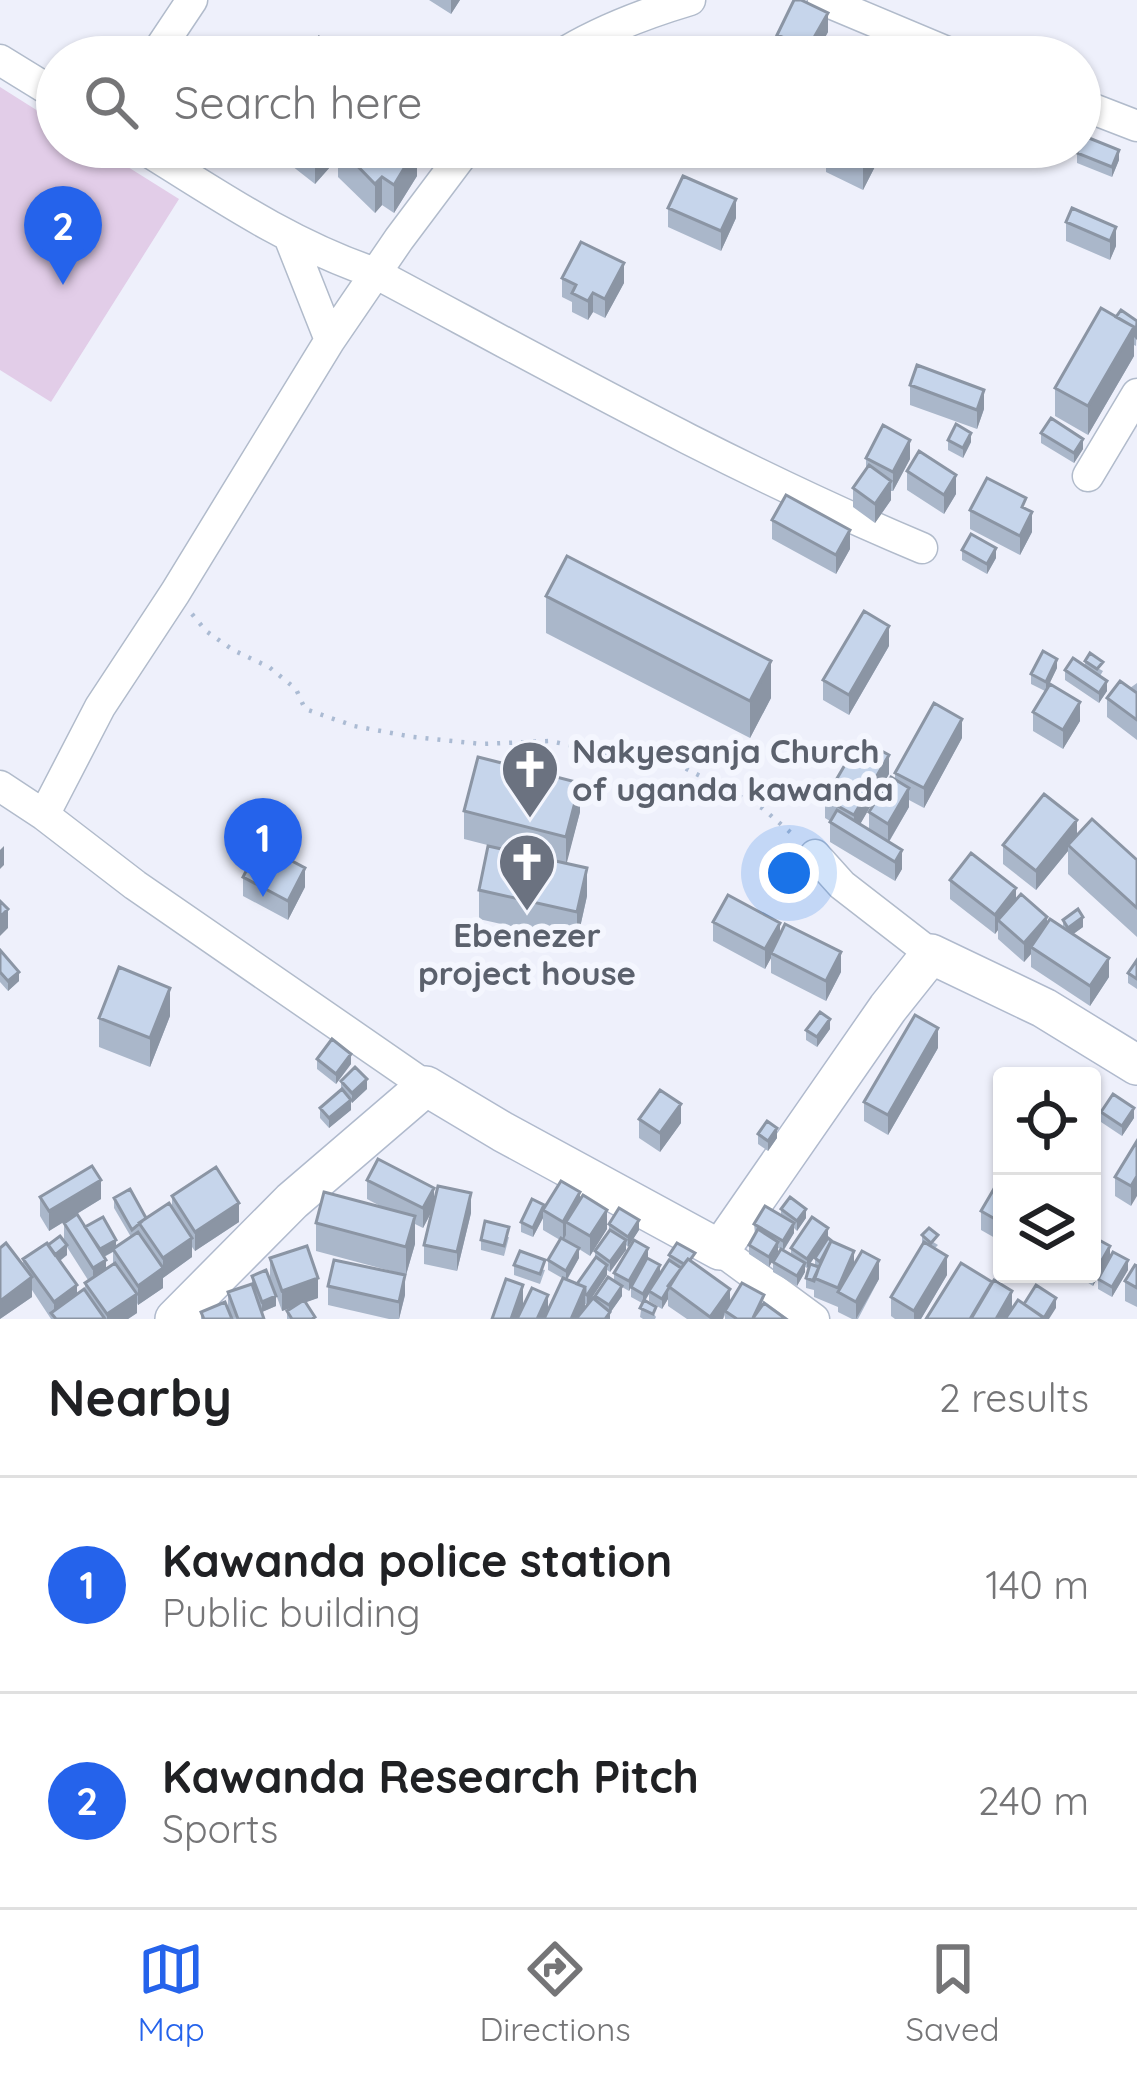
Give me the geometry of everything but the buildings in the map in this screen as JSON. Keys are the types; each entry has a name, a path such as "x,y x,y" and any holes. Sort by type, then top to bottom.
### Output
{"street":[{"path":"168,36 192,0"},
{"path":"591,36 690,0"},
{"path":"824,0 909,36"},
{"path":"0,61 36,82"},
{"path":"1101,112 1137,126"},
{"path":"175,168 290,239 375,273 687,440 922,548"},
{"path":"44,814 100,707 330,340 452,168"},
{"path":"290,239 330,340"},
{"path":"1088,476 1137,394"},
{"path":"0,786 426,1086 721,1250 814,1319"},
{"path":"815,855 842,885 931,954 1044,1008 1137,1065"},
{"path":"721,1250 888,1008 931,954"},
{"path":"176,1319 292,1201 426,1086"}],"path":[{"path":"175,593 206,631 296,688 305,709 354,726 413,737 482,744 550,741 677,764 762,808 815,855"}],"shaded area":[{"path":"0,87 36,110 36,168 130,168 179,199 51,402 0,370"}],"place":[{"name":"Kawanda Research Pitch","path":"63,285"},
{"name":"Nakyesanja Church of uganda kawanda","path":"530,820"},
{"name":"Kawanda police station","path":"263,897"},
{"name":"Ebenezer project house","path":"527,913"}]}
